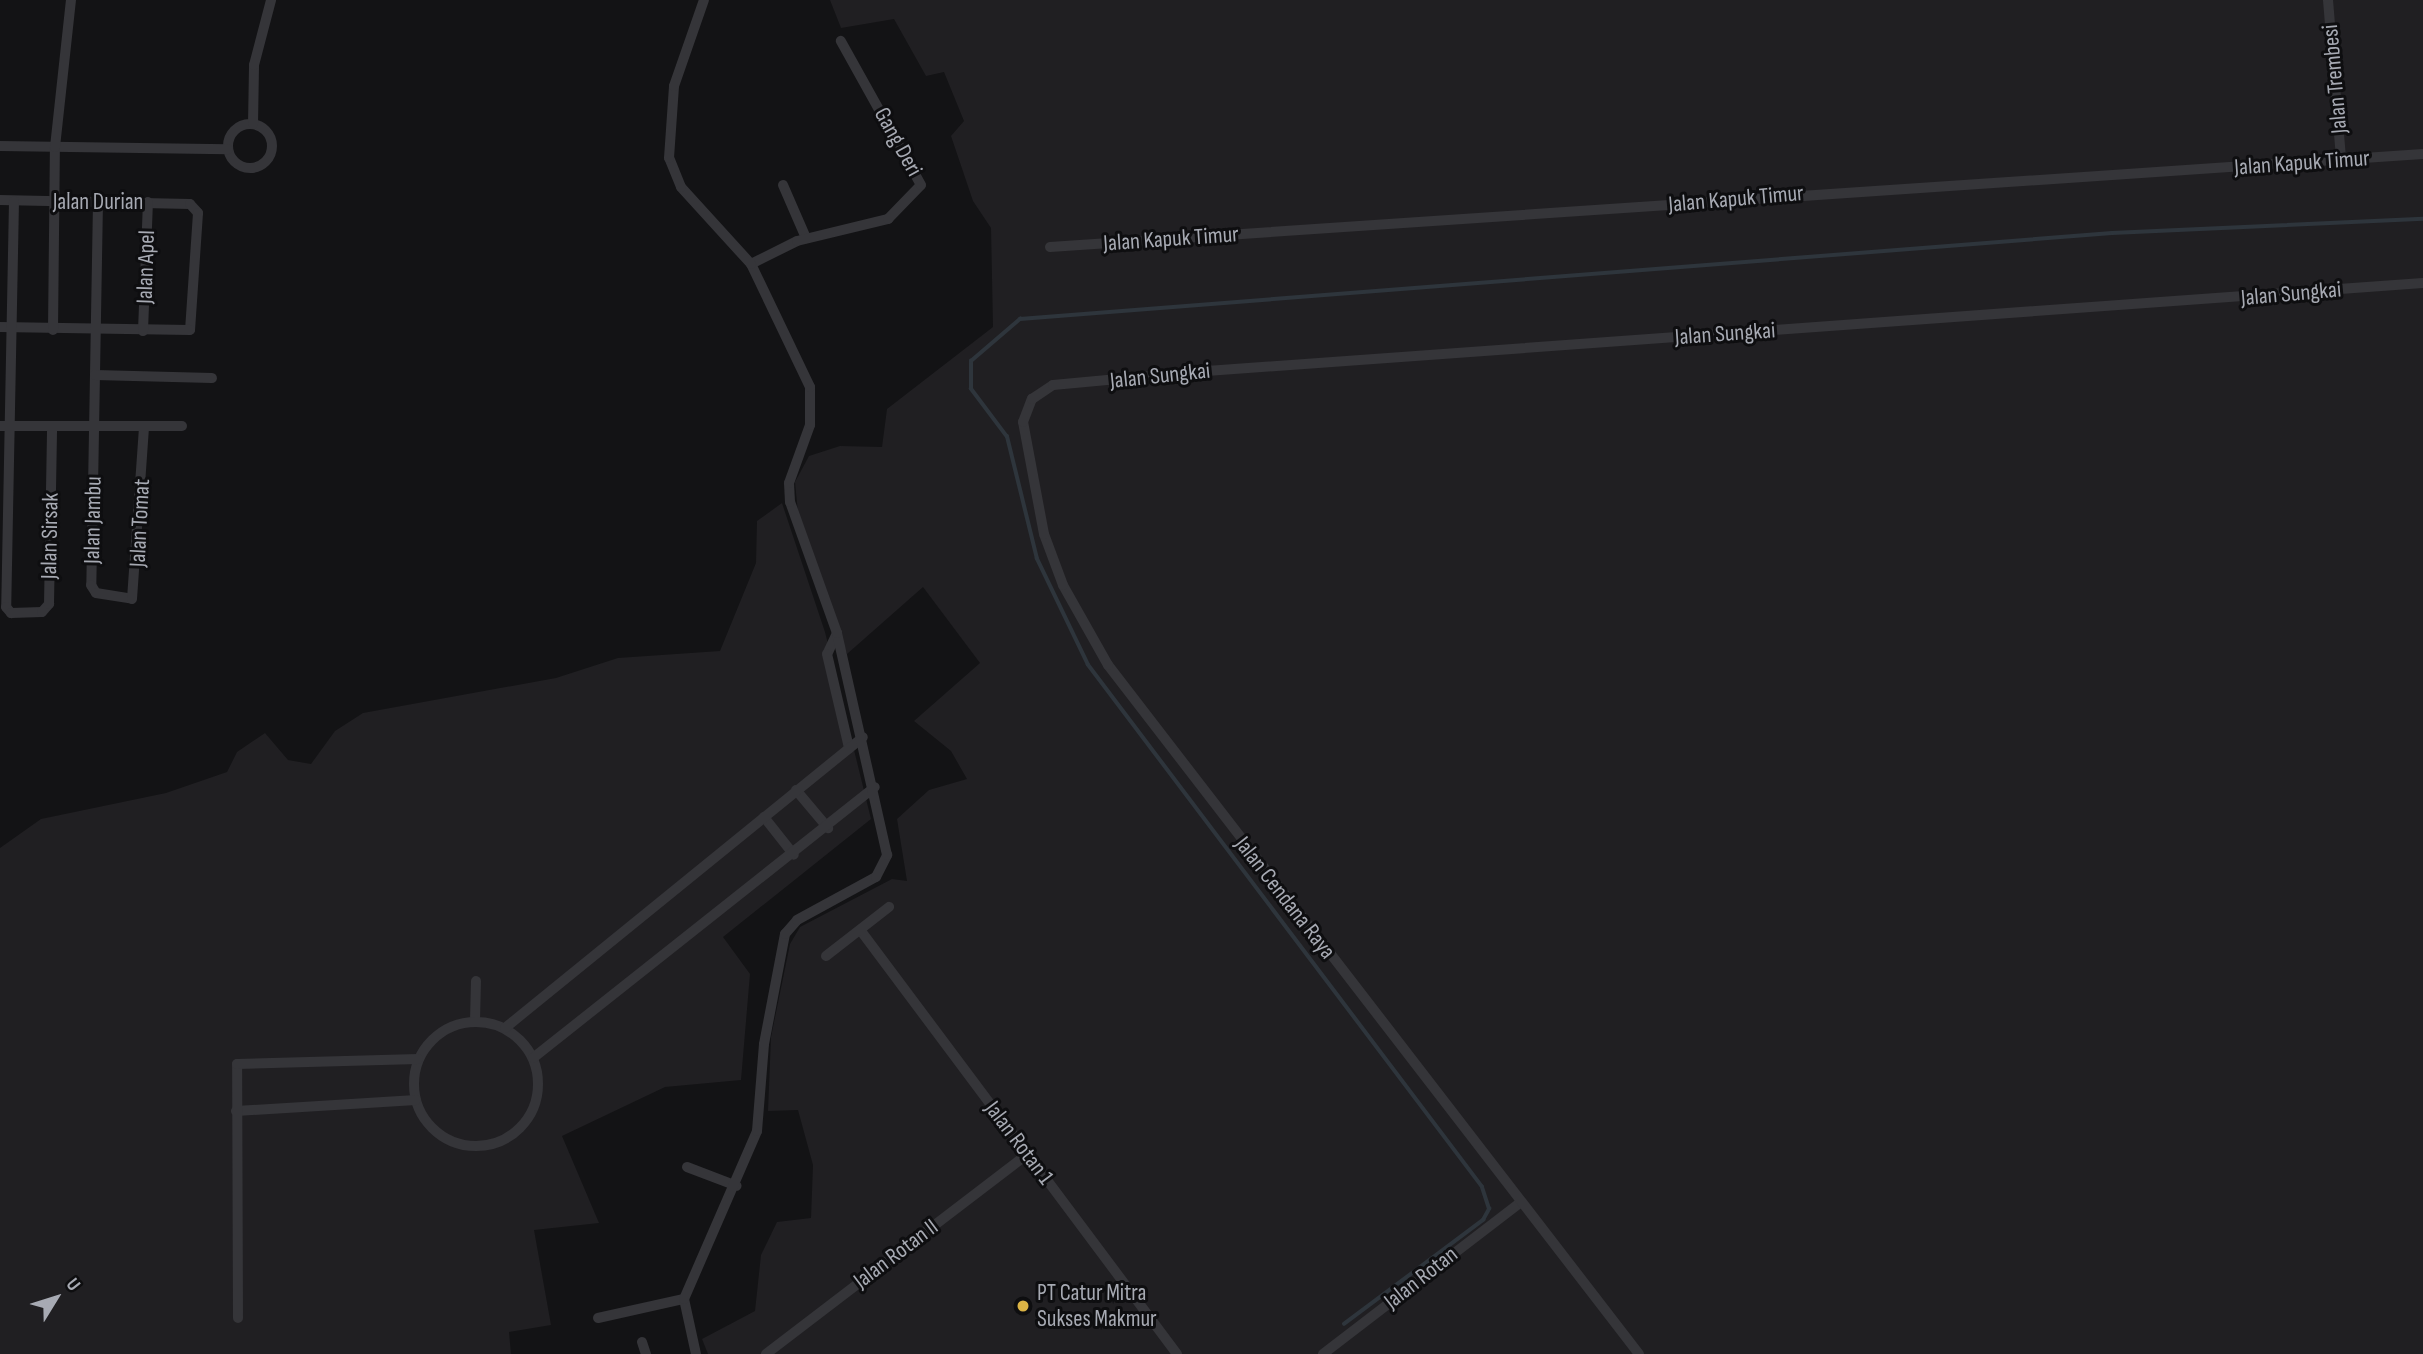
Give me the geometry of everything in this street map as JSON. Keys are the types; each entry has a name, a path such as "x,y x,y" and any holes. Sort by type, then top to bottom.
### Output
{"street":[{"path":"53,330 55,147 71,0"},
{"path":"0,146 228,149 242,166 264,164 272,144 253,124 254,65 271,0"},
{"path":"695,1354 684,1299 737,1186 760,1117 764,1044 785,934 797,920 885,867 875,787 837,633 790,502 789,483 810,425 813,401 782,319 751,264 681,187 666,141 674,86 704,0"},
{"name":"Jalan Trembesi","path":"2328,0 2341,159"},
{"name":"Gang Deri","path":"751,264 806,238 888,219 921,185 841,41"},
{"path":"228,149 237,128 253,124"},
{"name":"Jalan Kapuk Timur","path":"1050,247 2423,155"},
{"path":"783,185 806,238"},
{"name":"Jalan Durian","path":"0,200 148,202 194,207 193,328 143,331"},
{"path":"13,201 6,328 5,426 182,426"},
{"path":"94,426 98,202"},
{"name":"Jalan Apel","path":"143,331 148,202"},
{"name":"Jalan Sungkai","path":"1032,399 1054,385 1193,372 2423,283"},
{"path":"6,328 143,331"},
{"path":"95,375 212,378"},
{"name":"Jalan Cendana Raya","path":"1032,399 1023,422 1044,534 1063,585 1108,665 1639,1354"},
{"name":"Jalan Sirsak","path":"5,426 6,607 11,614 42,612 49,604 52,426"},
{"name":"Jalan Jambu","path":"94,426 91,585 114,596"},
{"name":"Jalan Tomat","path":"114,596 136,595 144,426"},
{"path":"837,633 827,654 849,748"},
{"path":"505,1028 863,737"},
{"path":"533,1058 794,855 875,787"},
{"path":"796,790 828,828"},
{"path":"764,817 794,855"},
{"path":"826,956 889,907"},
{"name":"Jalan Rotan 1","path":"861,931 1177,1354"},
{"path":"475,1021 476,981"},
{"path":"475,1021 505,1028 533,1058 538,1088 534,1108 523,1125 497,1143 467,1145 447,1139 425,1119 416,1100 418,1059 445,1029 475,1021"},
{"path":"238,1318 236,1111 239,1062 418,1059"},
{"path":"236,1111 416,1100"},
{"name":"Jalan Rotan II","path":"766,1354 1028,1154"},
{"path":"687,1167 737,1186"},
{"name":"Jalan Rotan","path":"1323,1354 1520,1203"},
{"path":"598,1318 684,1299"},
{"path":"642,1342 646,1354"}],"shaded area":[{"path":"830,0 2423,0 2423,1354 708,1354 702,1339 755,1311 761,1255 777,1222 811,1218 813,1165 798,1110 768,1111 771,1037 790,944 800,927 892,879 907,881 897,819 929,790 967,779 951,751 914,721 980,663 923,587 847,654 799,523 795,482 809,456 840,446 882,447 887,409 993,327 991,228 973,201 951,136 964,121 944,72 926,76 894,19 841,28"},
{"path":"782,503 825,632 871,819 723,937 750,974 741,1080 665,1087 562,1136 599,1223 534,1230 551,1325 509,1332 511,1354 0,1354 0,848 41,819 166,793 227,772 237,752 265,733 288,760 311,764 335,731 363,713 556,678 618,658 720,651 756,563 757,521"}],"waterway":[{"path":"1344,1324 1483,1220 1489,1209 1482,1187 1088,665 1037,559 1007,437 971,389 971,361 1020,319 2112,233 2423,219"}],"place":[{"name":"PT Catur Mitra Sukses Makmur","path":"1023,1306"}]}
